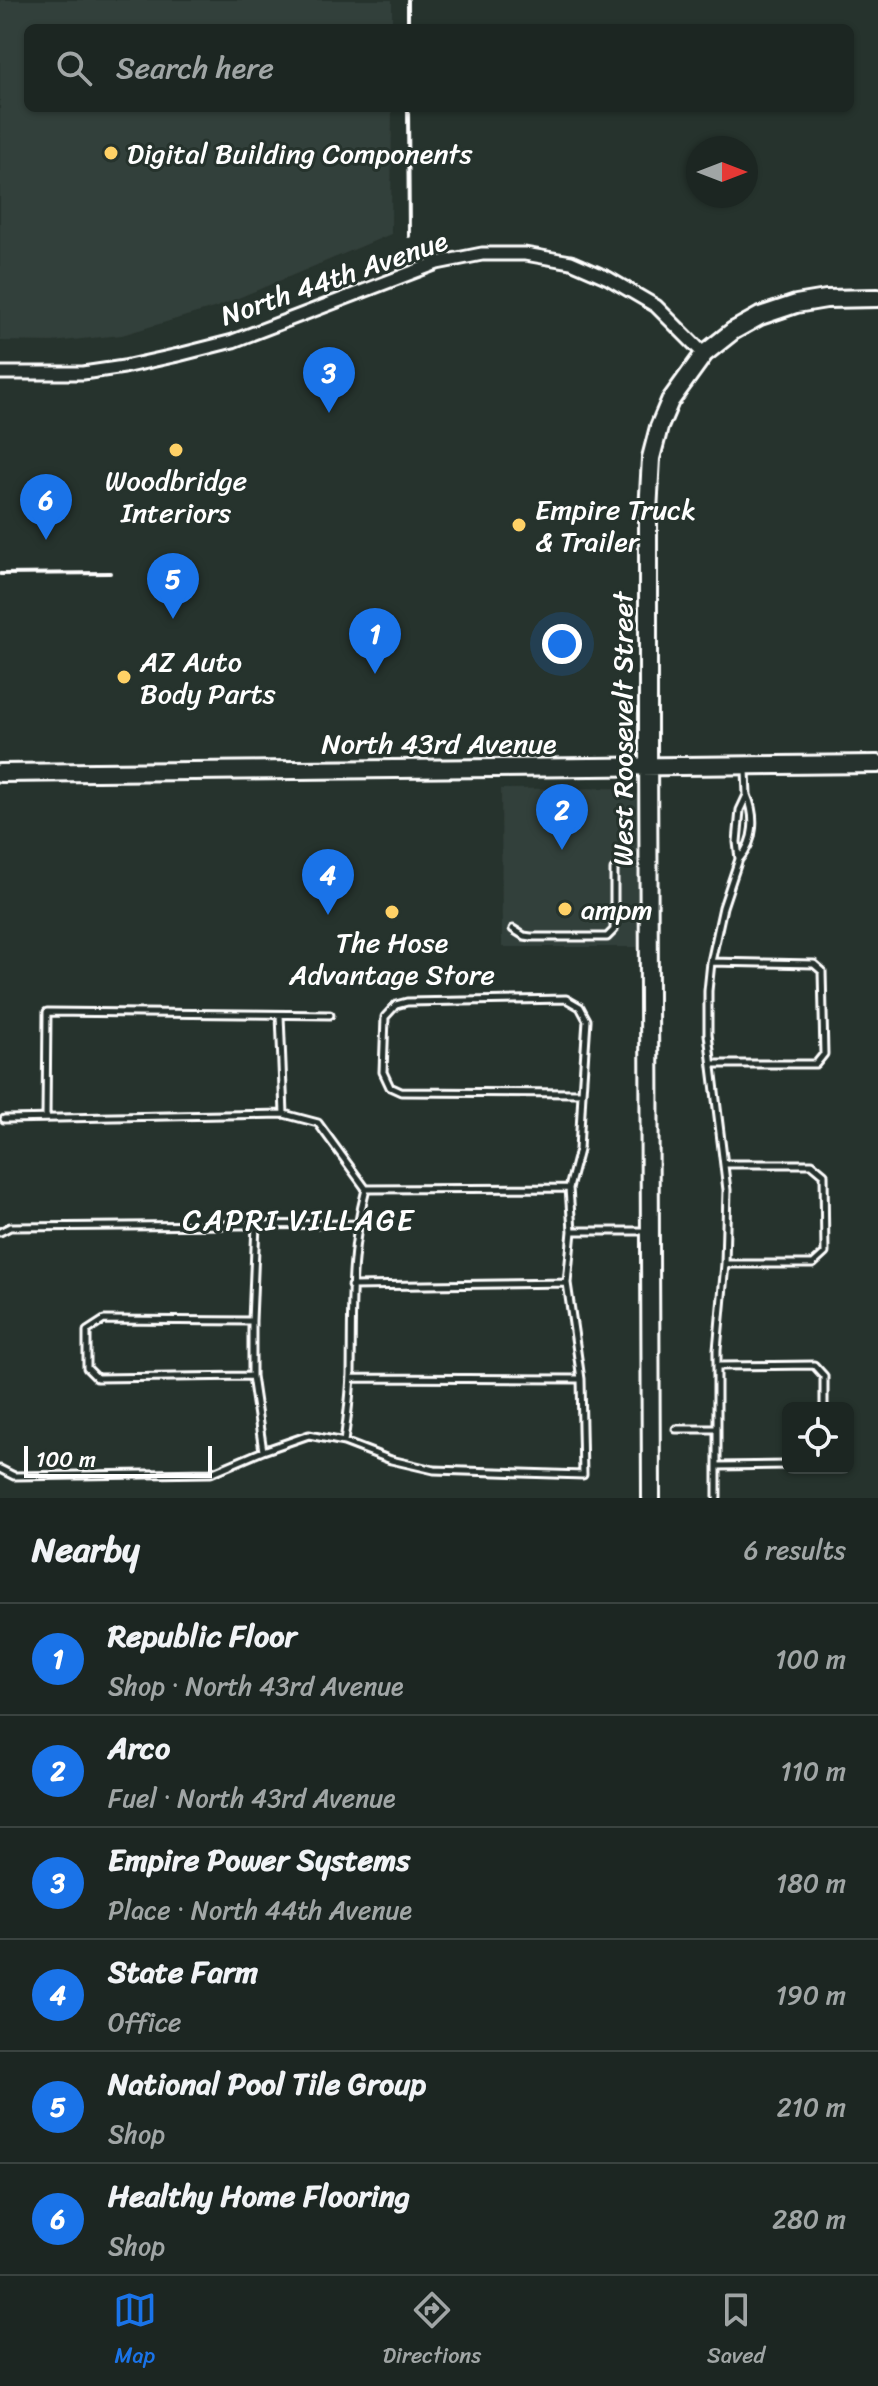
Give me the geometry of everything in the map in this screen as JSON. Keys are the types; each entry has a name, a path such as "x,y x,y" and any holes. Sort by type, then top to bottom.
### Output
{"street":[{"name":"North 44th Avenue","path":"0,373 83,373 178,355 233,341 437,263 482,254 525,254 571,262 608,278 656,306 704,354"},
{"name":"West Roosevelt Street","path":"651,1498 648,512 651,458 670,401 704,354 733,331 760,316 796,304 826,299 878,298"},
{"name":"North 43rd Avenue","path":"0,773 878,764"}],"lane":[{"path":"717,1498 717,1366 727,1190 708,1034 711,962 723,907 739,859 748,849 751,833 754,810 747,795 746,766"},
{"path":"739,859 740,810 747,795"},
{"path":"513,929 531,937 612,935 614,870"},
{"path":"711,962 814,964 822,971 824,1054 816,1064 712,1064"},
{"path":"0,1469 14,1476 211,1473 309,1435 344,1442 391,1460 434,1470 583,1475 581,1379 567,1283 572,1231 569,1188 579,1150 587,1020 580,1007 566,999 407,1002 396,1005 385,1017 383,1072 390,1087 401,1092 582,1093"},
{"path":"46,1117 47,1012 330,1015"},
{"path":"280,1015 284,1114"},
{"path":"4,1119 284,1114 318,1123 366,1189"},
{"path":"724,1164 812,1164 824,1174 825,1253 813,1264 725,1264"},
{"path":"366,1189 569,1188"},
{"path":"344,1442 351,1378 351,1286 357,1224 366,1189"},
{"path":"256,1224 252,1376 263,1451"},
{"path":"0,1232 10,1227 357,1224"},
{"path":"572,1231 649,1231"},
{"path":"351,1286 567,1283"},
{"path":"252,1321 104,1320 87,1331 87,1368 97,1378 252,1376"},
{"path":"717,1366 814,1365 824,1376 824,1402"},
{"path":"351,1378 581,1379"},
{"path":"676,1429 717,1429"},
{"path":"717,1466 782,1465"}],"shaded area":[{"path":"0,0 392,0 392,24 24,24 24,112 392,112 391,234 217,307 122,335 52,342 0,341"},
{"path":"625,788 636,794 639,801 638,947 502,947 501,789"}],"railway":[{"path":"408,0 408,24"},
{"path":"408,112 409,236"},
{"path":"0,574 110,573"}],"place":[{"name":"Digital Building Components","path":"111,153"},
{"name":"Empire Power Systems","path":"329,413"},
{"name":"Woodbridge Interiors","path":"176,450"},
{"name":"Empire Truck & Trailer","path":"519,525"},
{"name":"Healthy Home Flooring","path":"46,540"},
{"name":"National Pool Tile Group","path":"173,619"},
{"name":"Republic Floor","path":"375,674"},
{"name":"AZ Auto Body Parts","path":"124,677"},
{"name":"Arco","path":"562,850"},
{"name":"ampm","path":"565,909"},
{"name":"The Hose Advantage Store","path":"392,912"},
{"name":"State Farm","path":"328,915"}],"district":[{"name":"CAPRI VILLAGE","path":"299,1220"}]}
